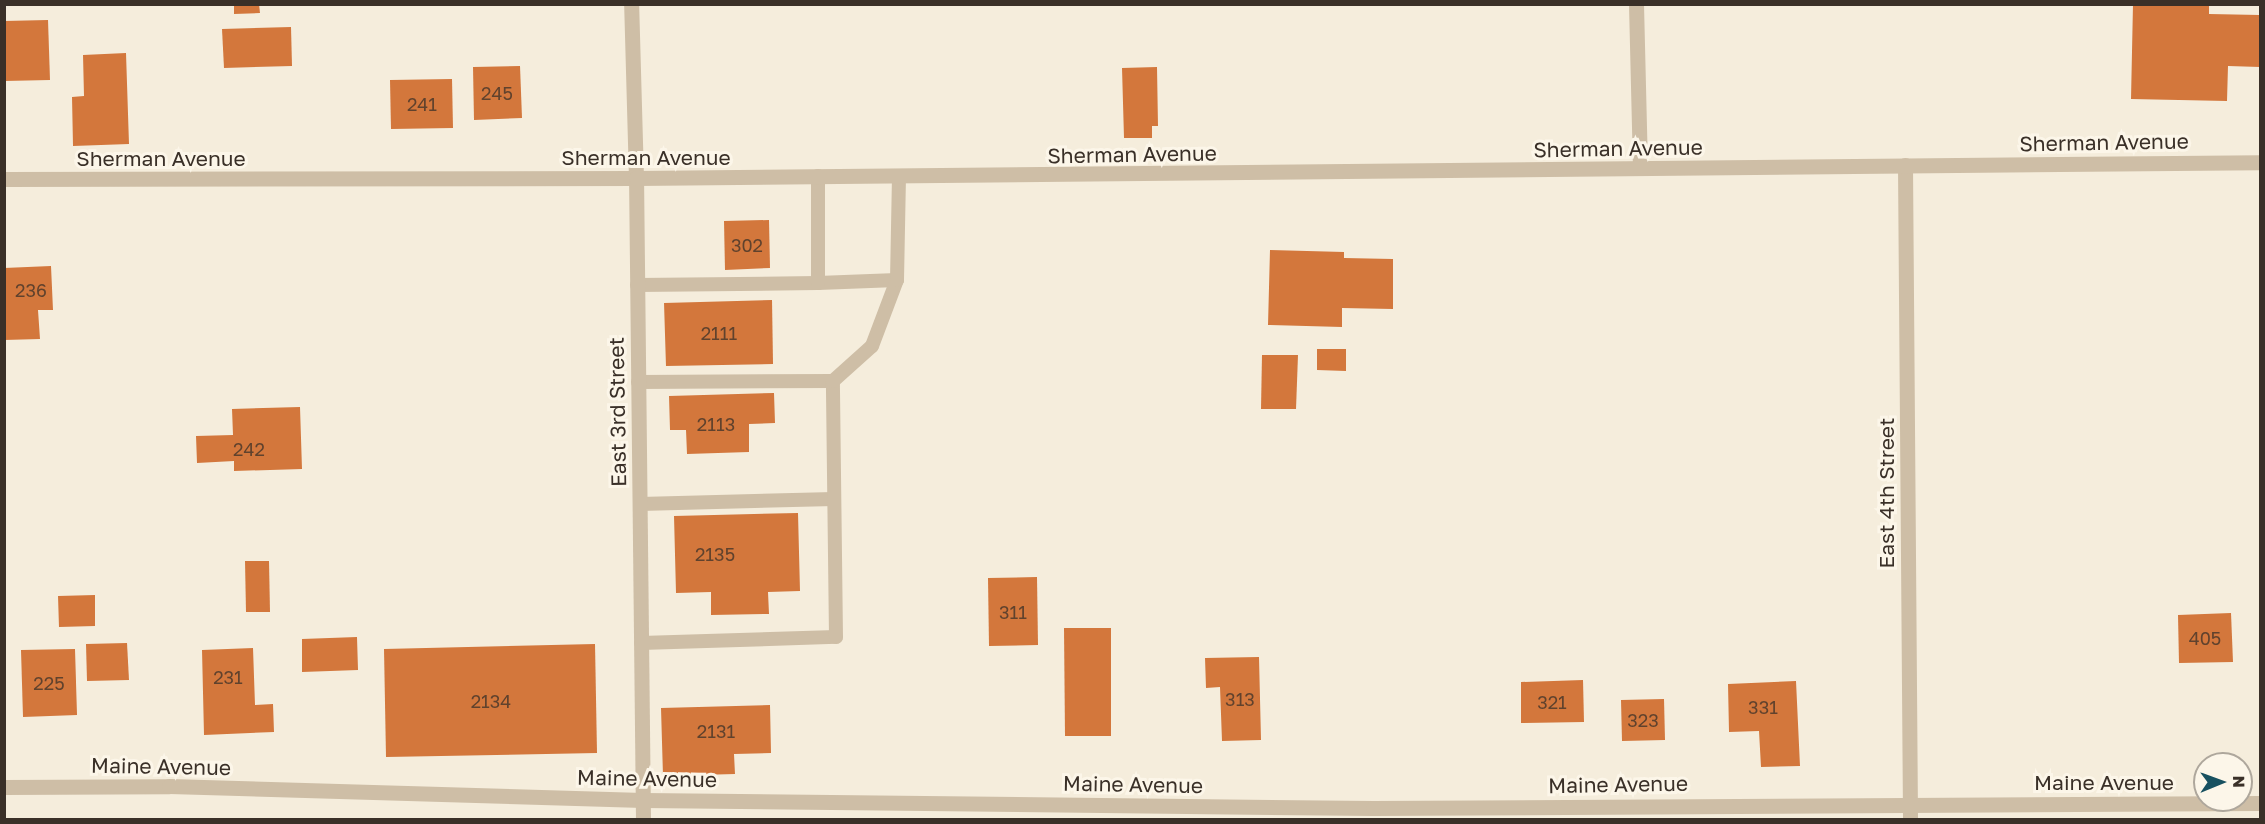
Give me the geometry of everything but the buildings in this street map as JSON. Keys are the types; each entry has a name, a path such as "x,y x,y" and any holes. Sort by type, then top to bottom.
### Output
{"street":[{"name":"East 3rd Street","path":"632,4 643,819"},
{"path":"1636,4 1640,168"},
{"name":"Sherman Avenue","path":"4,179 818,176 899,179 2260,162"},
{"name":"East 4th Street","path":"1905,165 1910,819"},
{"name":"Maine Avenue","path":"4,787 169,786 643,800 1373,808 1909,802 2260,803"}],"lane":[{"path":"818,176 818,283"},
{"path":"638,382 833,381 872,346 897,280 899,179"},
{"path":"637,285 897,280"},
{"path":"641,643 836,637 833,381"},
{"path":"640,504 834,499"}]}
